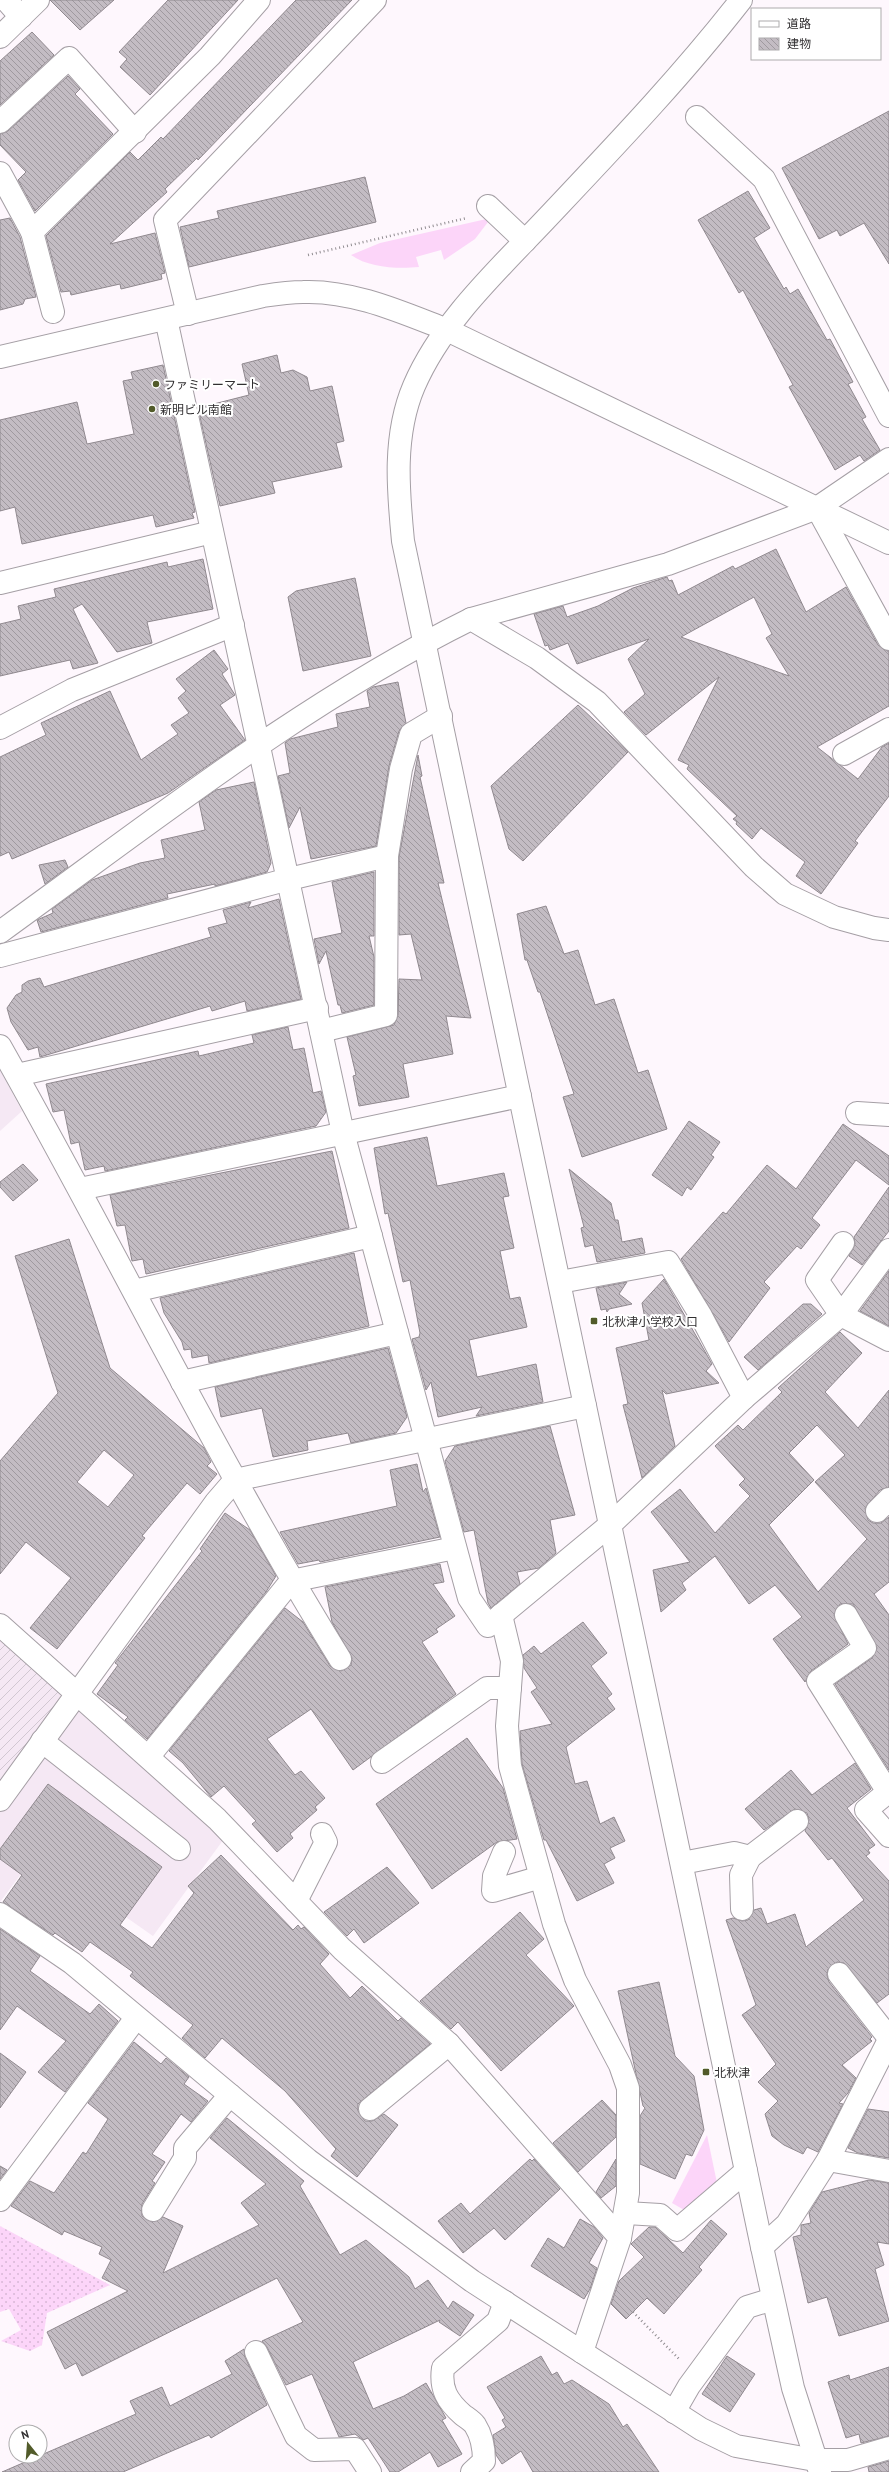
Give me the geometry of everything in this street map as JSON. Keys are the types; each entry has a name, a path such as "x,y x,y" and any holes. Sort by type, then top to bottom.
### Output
{"street":[{"path":"6,0 21,17"},
{"path":"0,37 38,0"},
{"path":"32,232 135,132 210,56 259,0"},
{"path":"188,314 165,220 375,0"},
{"path":"741,0 664,93 525,241 445,329 414,387 401,437 397,486 403,541 762,2247 793,2388 817,2466"},
{"path":"0,122 69,58 135,132"},
{"path":"697,117 764,178 889,416"},
{"path":"0,173 32,232 53,312"},
{"path":"491,209 525,241"},
{"path":"0,357 263,296 304,292 351,297 399,311 445,329 889,543"},
{"path":"166,319 260,745 343,1133 469,1598 488,1626 611,1524 744,1398 841,1315 889,1250"},
{"path":"0,932 260,745 425,642 471,619 668,564 817,508 889,458"},
{"path":"817,508 889,640"},
{"path":"0,583 212,532"},
{"path":"471,619 537,658 597,702 754,867 785,894 834,917 874,928 889,930"},
{"path":"0,728 72,690 233,625"},
{"path":"321,1031 386,1016 386,856 400,769 411,734 441,716"},
{"path":"844,754 889,729"},
{"path":"0,956 289,879 386,856"},
{"path":"17,1076 316,1008"},
{"path":"0,1046 80,1188 235,1480 292,1581 340,1659"},
{"path":"80,1188 520,1096"},
{"path":"857,1113 889,1115"},
{"path":"134,1290 370,1236"},
{"path":"843,1243 817,1280 841,1315 889,1340"},
{"path":"560,1282 668,1262 702,1316 744,1398"},
{"path":"182,1382 397,1333"},
{"path":"0,1800 211,1508 235,1480 586,1406"},
{"path":"149,1756 292,1581 455,1548"},
{"path":"501,1615 512,1661 507,1726 510,1766 554,1924 575,1980 620,2065 628,2088 630,2150 626,2213 620,2238 582,2352"},
{"path":"846,1615 865,1648 818,1681 888,1792 866,1810 889,1836"},
{"path":"0,1626 76,1694 149,1756 217,1819 342,1949 449,2044 620,2238"},
{"path":"382,1762 487,1688 510,1688"},
{"path":"42,1741 179,1849"},
{"path":"742,1909 741,1875 750,1857 797,1821"},
{"path":"296,1901 326,1842 322,1834"},
{"path":"504,1852 494,1876 493,1891 541,1877"},
{"path":"682,1863 734,1853 750,1857"},
{"path":"0,1914 72,1963 136,2018 308,2160 472,2281 701,2429 736,2446 817,2466 848,2460 889,2448"},
{"path":"762,2247 787,2224 828,2160 889,2039 839,1974"},
{"path":"0,2200 136,2018"},
{"path":"370,2108 449,2044"},
{"path":"153,2210 185,2158 185,2148 230,2095"},
{"path":"828,2160 889,2171"},
{"path":"626,2213 660,2215 677,2230 746,2171"},
{"path":"674,2412 696,2376 746,2307 774,2299"},
{"path":"472,2472 484,2461 484,2448 474,2424 453,2406 446,2395 441,2383 443,2368 498,2321 505,2302"},
{"path":"256,2352 296,2436 314,2450 355,2449 370,2472"}],"path":[{"path":"308,255 491,209"},
{"path":"633,2312 696,2376"}],"shaded area":[{"path":"491,218 475,239 444,260 441,250 416,257 419,267 384,267 366,263 351,255 380,243"},
{"path":"0,1070 22,1111 0,1131"},
{"path":"0,1637 73,1698 0,1800"},
{"path":"76,1694 229,1832 153,1936 36,1854 0,1902 0,1800"},
{"path":"707,2135 717,2183 686,2211 672,2203"},
{"path":"0,2226 110,2285 47,2313 42,2345 30,2351 1,2341 21,2330 9,2309 0,2312"}],"building":[{"path":"50,0 114,0 80,30"},
{"path":"168,0 238,0 150,95 120,67 127,59 119,52"},
{"path":"296,0 352,0 198,160 197,158 165,189 167,192 110,244 155,233 165,273 161,274 162,279 121,289 120,284 71,295 70,291 61,292 46,236 130,152 138,160 161,137 163,139"},
{"path":"32,32 54,55 0,105 0,61"},
{"path":"68,76 80,89 75,94 113,134 35,211 18,180 26,172 0,145 0,134 8,131"},
{"path":"889,111 889,264 864,223 840,236 837,230 819,239 782,168"},
{"path":"365,177 376,222 189,267 180,227 219,218 217,211"},
{"path":"748,191 770,228 754,238 784,289 786,287 790,294 798,289 827,340 830,339 853,382 848,384 866,417 862,419 880,450 864,461 860,455 835,470 789,387 793,385 743,290 739,293 698,220"},
{"path":"10,218 20,237 36,297 25,299 23,304 0,310 0,220"},
{"path":"277,355 281,373 293,370 307,377 310,391 332,386 344,441 336,443 342,467 272,482 275,493 220,506 198,408 249,395 242,364"},
{"path":"163,365 195,512 192,513 194,518 156,527 153,515 22,544 15,507 0,511 0,420 77,402 87,444 134,434 123,381 133,379 131,372"},
{"path":"776,549 806,612 846,587 878,645 889,652 889,706 817,747 858,779 882,747 889,743 889,796 855,841 858,843 821,894 796,876 805,862 761,828 752,839 736,824 737,822 733,819 737,816 687,769 689,765 678,760 719,677 646,735 624,712 645,694 628,659 649,639 577,664 568,643 550,650 548,645 545,646 534,614 563,606 567,617 598,606 633,588 667,577 669,581 672,580 678,595 733,566 735,569","holes":["754,597 772,634 766,638 789,676 681,637"]},
{"path":"203,559 213,609 147,622 152,643 117,652 82,604 73,609 98,663 73,669 70,660 0,676 0,624 21,619 18,606 56,597 54,589 167,562 168,567"},
{"path":"355,578 371,656 303,671 288,597 296,591"},
{"path":"214,650 228,669 222,674 235,695 220,705 245,740 168,793 12,859 9,852 0,856 0,757 46,735 41,723 110,691 141,760 178,734 171,725 189,713 178,698 186,691 176,679"},
{"path":"398,682 406,723 399,731 389,766 376,846 311,859 300,807 289,828 278,776 290,773 285,743 290,739 338,727 336,714 370,707 367,691 373,687"},
{"path":"578,705 628,752 523,861 509,849 491,786"},
{"path":"418,755 422,776 420,777 444,883 438,883 471,1018 446,1016 453,1054 403,1064 409,1097 359,1106 353,1076 356,1075 347,1037 394,1025 398,1015 399,979 422,980 411,934 399,935 399,857"},
{"path":"254,782 271,863 267,872 215,886 215,884 167,894 168,898 41,932 37,920 53,913 52,909 92,880 140,863 165,858 161,840 205,830 199,802 216,790"},
{"path":"65,860 68,867 45,884 39,865"},
{"path":"374,872 374,936 369,936 374,957 374,1005 342,1013 340,1005 338,1005 326,951 319,964 314,939 342,933 332,882"},
{"path":"279,899 301,999 247,1011 245,1001 212,1011 210,1006 40,1057 38,1047 28,1050 11,1022 7,1008 16,995 22,992 22,985 28,981 40,978 44,987 211,937 208,928 227,923 223,910 251,902 248,908"},
{"path":"546,906 564,954 578,950 595,1005 614,999 638,1073 648,1070 667,1129 582,1157 563,1097 574,1094 540,992 538,992 527,960 525,960 517,914"},
{"path":"288,1027 293,1050 304,1048 313,1093 321,1091 326,1112 316,1126 105,1171 104,1166 85,1170 79,1142 71,1144 64,1110 53,1112 46,1084 198,1051 199,1056 254,1043 252,1035"},
{"path":"689,1121 720,1142 711,1155 714,1157 691,1190 687,1187 682,1196 652,1175"},
{"path":"843,1124 889,1156 889,1185 856,1160 812,1218 820,1225 801,1249 797,1246 764,1282 770,1288 729,1342 681,1259 723,1212 726,1214 767,1165 796,1189"},
{"path":"427,1137 437,1186 504,1173 509,1196 503,1197 514,1248 500,1251 510,1299 520,1297 527,1327 469,1340 477,1377 536,1364 543,1402 476,1416 482,1407 438,1417 431,1382 426,1390 412,1339 419,1337 420,1333 410,1280 403,1282 388,1213 385,1214 374,1148"},
{"path":"332,1151 349,1228 146,1274 143,1259 132,1261 125,1225 117,1226 110,1195"},
{"path":"23,1164 38,1180 13,1201 0,1187 0,1182"},
{"path":"569,1169 611,1203 615,1220 618,1220 622,1242 642,1238 645,1253 597,1262 593,1245 585,1247 581,1228 584,1227"},
{"path":"889,1187 889,1231 862,1265 849,1256 855,1244 854,1237"},
{"path":"69,1239 110,1368 204,1448 211,1462 207,1466 217,1474 200,1494 187,1483 142,1536 145,1538 57,1649 30,1628 71,1578 26,1542 0,1574 0,1461 58,1393 15,1256","holes":["104,1450 134,1475 108,1507 77,1482"]},
{"path":"354,1253 369,1326 209,1363 208,1355 192,1358 191,1349 184,1350 182,1342 164,1313 160,1298"},
{"path":"889,1271 889,1326 860,1311"},
{"path":"664,1279 712,1364 706,1371 719,1383 666,1394 662,1390 675,1446 642,1478 623,1405 628,1404 616,1348 649,1340 642,1303"},
{"path":"627,1282 619,1294 632,1304 609,1309 607,1312 606,1309 601,1310 596,1288"},
{"path":"803,1304 811,1304 822,1314 758,1370 744,1357"},
{"path":"840,1332 862,1353 825,1392 858,1428 889,1390 889,1487 880,1490 865,1508 868,1520 873,1523 881,1523 889,1517 889,1582 874,1594 889,1615 889,1770 835,1684 872,1658 877,1648 853,1604 840,1604 834,1615 848,1644 811,1671 805,1682 773,1639 802,1617 775,1585 749,1604 715,1556 682,1583 686,1590 661,1612 653,1570 690,1562 651,1512 680,1489 715,1533 750,1496 739,1485 745,1479 715,1446 738,1425 743,1430 782,1392 778,1388","holes":["817,1425 845,1455 815,1482 867,1539 818,1592 769,1525 814,1480 789,1453"]},
{"path":"388,1348 407,1417 396,1433 351,1443 348,1433 307,1441 308,1450 273,1457 262,1408 221,1417 215,1387"},
{"path":"550,1426 575,1515 550,1520 556,1553 539,1568 517,1572 520,1584 491,1608 488,1603 474,1530 464,1532 445,1461 455,1446"},
{"path":"417,1464 423,1492 426,1488 440,1537 320,1562 319,1560 298,1564 280,1532 397,1506 390,1470"},
{"path":"225,1513 250,1530 276,1576 266,1592 147,1739 125,1720 128,1717 97,1694 118,1665 115,1663 202,1551 200,1549"},
{"path":"440,1564 444,1582 433,1584 455,1616 436,1629 438,1632 422,1642 456,1694 353,1770 311,1709 267,1739 295,1775 301,1771 325,1798 315,1807 317,1810 290,1834 293,1838 277,1852 252,1824 256,1821 224,1786 211,1797 183,1763 169,1751 285,1608 303,1622 330,1666 341,1671 351,1665 352,1658 332,1622 325,1587"},
{"path":"583,1622 607,1653 591,1666 612,1694 607,1698 615,1709 566,1747 575,1784 587,1781 600,1824 614,1817 625,1841 610,1848 615,1858 604,1864 614,1883 577,1901 546,1840 544,1840 522,1764 520,1731 552,1724 531,1692 537,1688 524,1668 523,1655 534,1646 541,1654"},
{"path":"467,1738 503,1788 517,1839 497,1842 432,1889 376,1804"},
{"path":"855,1763 871,1789 847,1808 875,1845 868,1850 870,1853 866,1856 889,1881 889,1994 877,2003 844,1963 837,1962 828,1969 827,1975 829,1982 872,2037 870,2039 872,2041 842,2065 856,2078 848,2093 839,2103 843,2104 818,2152 807,2147 803,2154 784,2145 772,2136 765,2114 778,2101 758,2082 776,2064 742,2015 756,2005 726,1920 733,1918 742,1921 748,1920 754,1910 761,1908 767,1924 795,1914 806,1947 864,1900 832,1858 828,1860 805,1831 809,1820 807,1813 795,1809 764,1830 745,1809 791,1770 812,1795"},
{"path":"48,1784 162,1867 120,1925 152,1948 194,1893 188,1886 221,1855 293,1930 298,1925 301,1929 304,1927 329,1954 320,1964 350,1998 362,1986 398,2021 401,2018 430,2044 358,2104 358,2111 365,2121 372,2121 384,2114 398,2125 357,2177 331,2156 336,2149 285,2091 222,2038 205,2058 182,2038 193,2025 130,1976 133,1972 90,1942 82,1952 55,1933 53,1935 3,1902 22,1875 0,1859 0,1849"},
{"path":"387,1867 419,1903 364,1943 354,1929 347,1936 324,1912"},
{"path":"520,1912 544,1939 526,1955 574,2006 501,2071 458,2022 451,2029 420,2001"},
{"path":"0,1929 40,1956 30,1971 90,2014 99,2004 118,2021 65,2092 38,2072 66,2041 17,2006 0,2030"},
{"path":"659,1982 675,2056 694,2076 704,2130 692,2156 686,2154 675,2179 640,2164 640,2116 645,2108 643,2106 618,1991"},
{"path":"134,2042 161,2064 166,2058 189,2077 184,2084 208,2101 191,2122 181,2114 152,2154 165,2162 152,2181 155,2183 142,2204 142,2216 152,2222 163,2217 183,2226 163,2273 259,2225 241,2203 266,2184 210,2138 227,2118 304,2181 300,2186 340,2255 366,2240 409,2277 415,2289 428,2280 448,2309 453,2301 474,2315 460,2336 439,2322 440,2320 353,2362 373,2409 404,2396 426,2383 446,2418 442,2420 462,2454 438,2467 430,2452 398,2472 390,2472 368,2438 363,2440 355,2434 339,2437 312,2374 286,2385 267,2347 262,2341 303,2322 277,2278 82,2376 76,2363 65,2369 47,2332 128,2291 102,2278 111,2260 99,2254 102,2247 64,2231 62,2235 11,2206 30,2181 54,2193 83,2152 86,2154 108,2119 88,2103"},
{"path":"0,2053 26,2072 0,2108"},
{"path":"602,2100 616,2115 616,2137 578,2172 553,2143"},
{"path":"868,2109 889,2112 889,2158 858,2153 848,2148"},
{"path":"530,2159 532,2161 534,2159 560,2189 505,2240 494,2228 463,2253 438,2221 461,2203 470,2214"},
{"path":"616,2159 616,2186 601,2198 596,2192"},
{"path":"0,2166 7,2170 0,2179"},
{"path":"869,2180 889,2183 889,2244 877,2242 884,2265 875,2269 889,2321 839,2336 827,2297 808,2303 793,2237 801,2235 801,2225 811,2223 809,2213 822,2192"},
{"path":"580,2219 594,2227 603,2238 589,2263 597,2268 590,2289 584,2299 531,2266 548,2238 564,2248"},
{"path":"711,2220 727,2234 699,2267 702,2270 664,2314 647,2298 626,2319 611,2304 619,2281 644,2257 631,2244 649,2227 655,2227 683,2253"},
{"path":"244,2349 245,2357 267,2405 211,2438 209,2435 123,2472 2,2472 20,2464 48,2464 48,2452 136,2414 130,2401 162,2387 170,2406 232,2374 225,2361"},
{"path":"541,2356 552,2375 557,2372 564,2384 572,2380 609,2404 623,2427 627,2424 659,2472 533,2472 521,2451 502,2464 496,2455 493,2435 506,2427 502,2420 505,2418 487,2387"},
{"path":"727,2356 755,2374 730,2412 702,2394"},
{"path":"889,2367 889,2436 861,2443 859,2434 846,2438 828,2382 849,2375 850,2380"},
{"path":"889,2461 889,2472 869,2472 868,2467"}],"place":[{"name":"ファミリーマート","path":"156,384"},
{"name":"新明ビル南館","path":"152,409"},
{"name":"北秋津小学校入口","path":"594,1321"},
{"name":"北秋津","path":"706,2072"}]}
